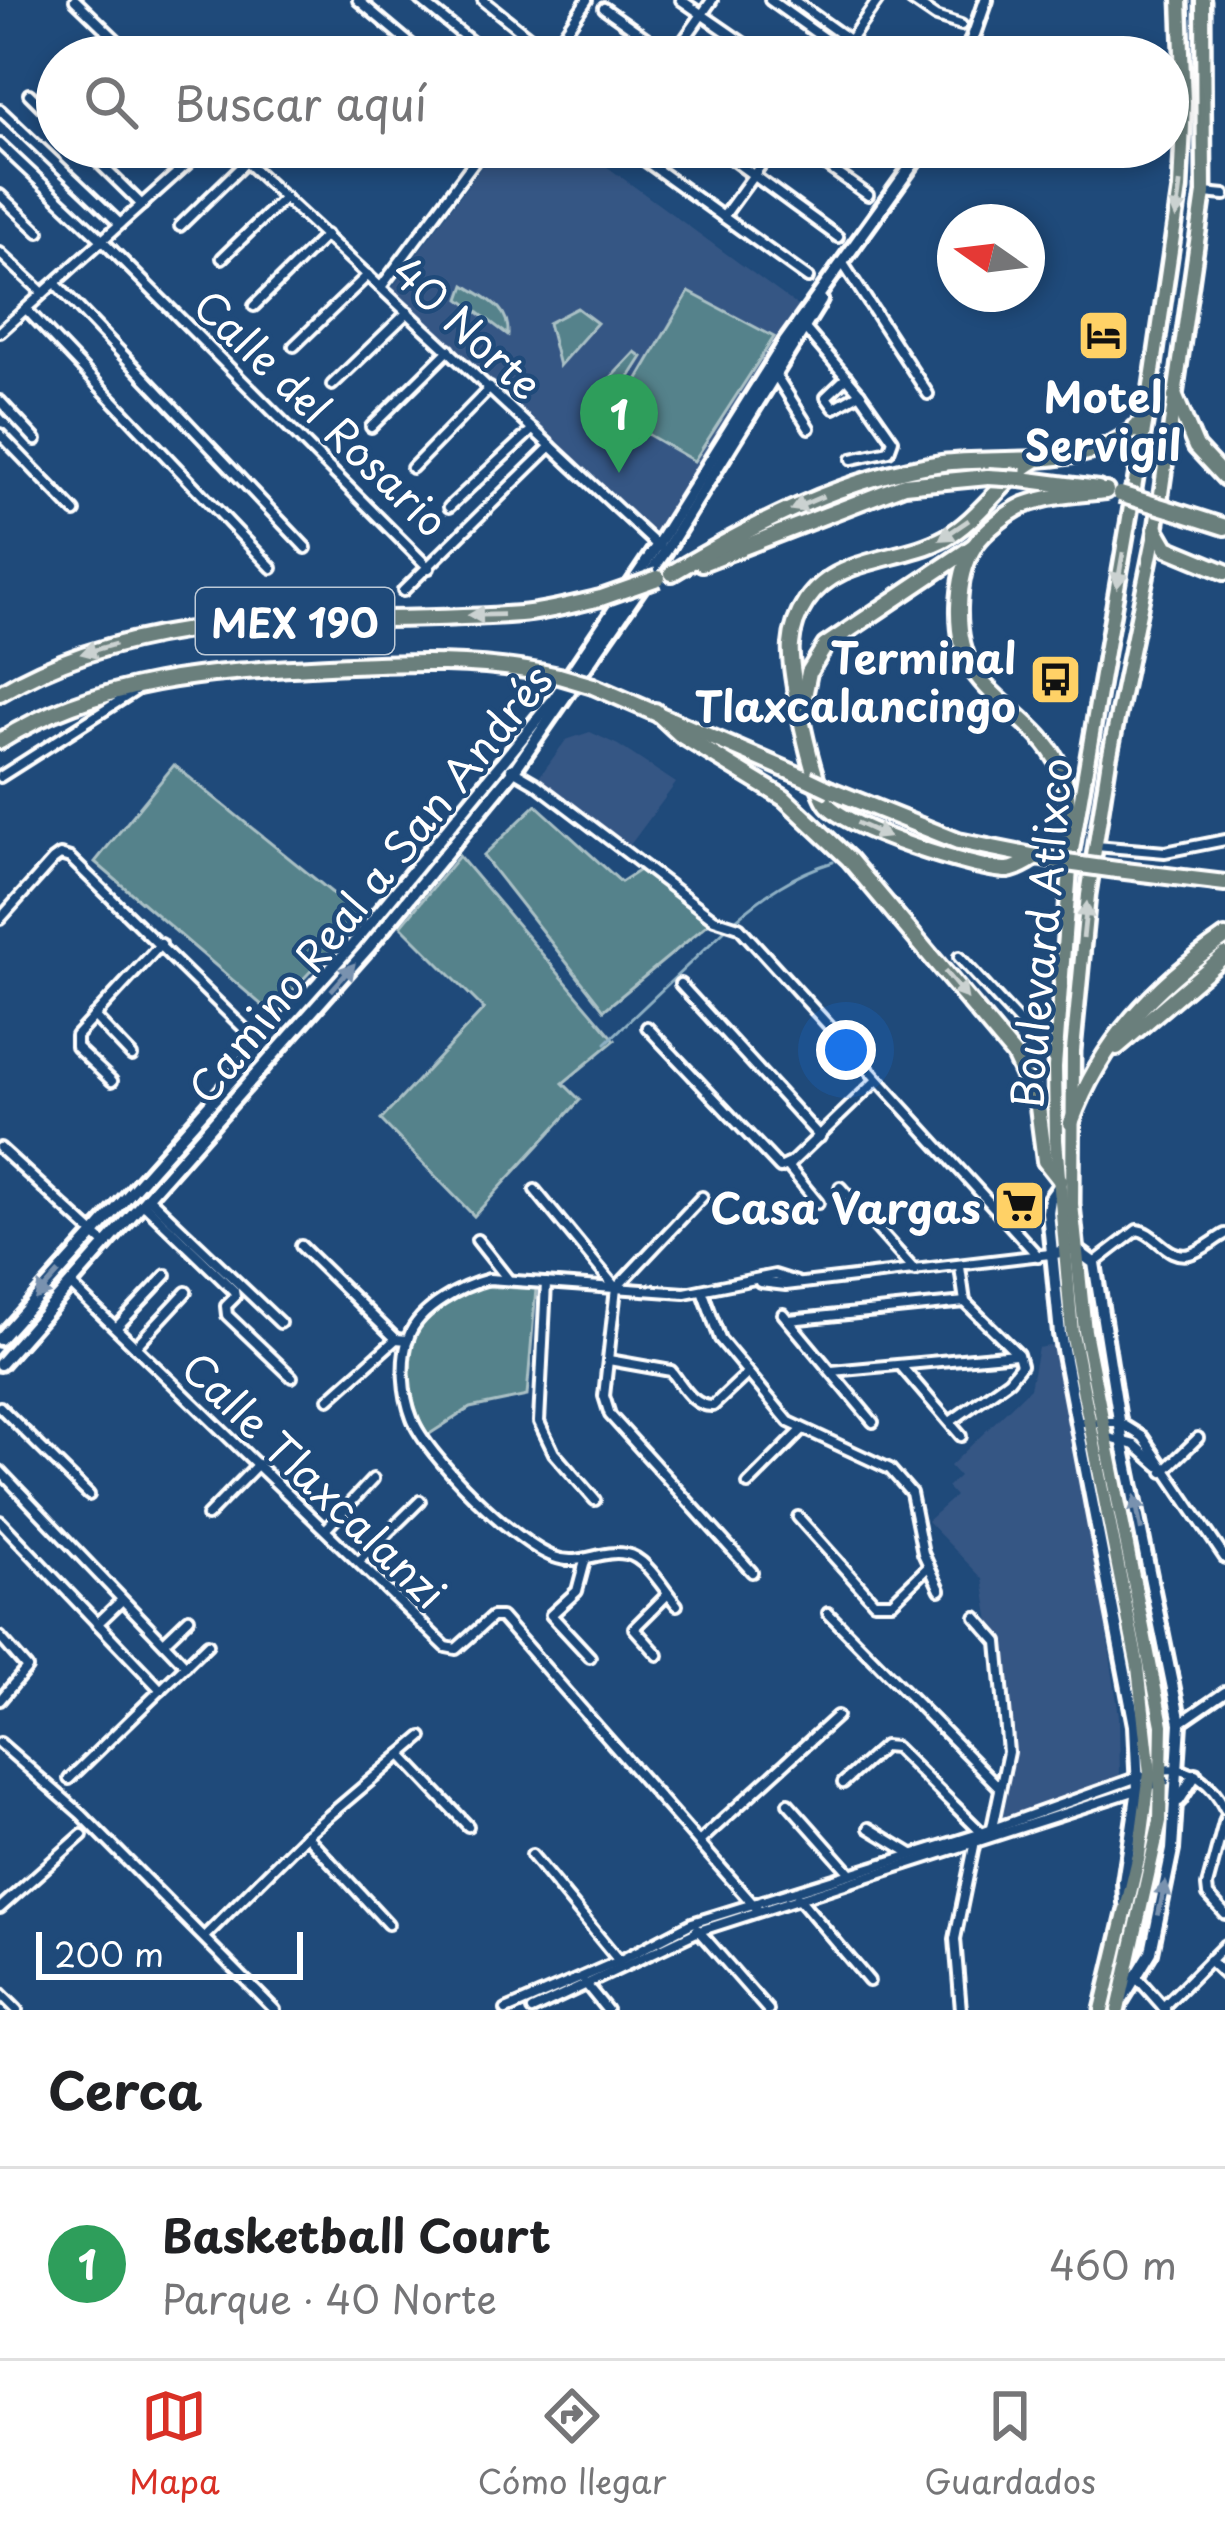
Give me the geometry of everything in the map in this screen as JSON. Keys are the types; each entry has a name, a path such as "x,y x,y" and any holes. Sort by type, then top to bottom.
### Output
{"highway":[{"path":"1175,397 1196,447 1225,478"},
{"path":"665,576 789,510 873,478 945,463 1109,448 1130,436 1147,413"},
{"path":"1033,859 1016,869 992,867 891,838 840,814 819,791 791,642 803,607 820,585 839,573 941,540 971,519 1021,469 1043,456"},
{"path":"665,576 904,485 988,477 1075,483 1225,527"},
{"path":"801,709 809,672 825,646 974,546 1005,518 1026,505 1113,492"},
{"path":"1156,529 1167,548 1225,572"},
{"path":"974,546 960,594 964,649 981,680 1059,765 1067,794 1071,856"},
{"name":"MEX 190","path":"0,693 73,657 160,634 283,621 524,614 601,598 665,576"},
{"name":"MEX 190","path":"0,740 76,703 196,673 458,661 509,664 559,676 655,710"},
{"path":"655,710 958,841 1033,859 1225,883"},
{"path":"655,710 682,735 784,798 849,859 1015,1055 1038,1107 1045,1161 1060,1183"},
{"path":"1071,1126 1091,1075 1119,1030 1162,985 1225,937"},
{"path":"1071,1126 1116,1048 1225,956"}],"main road":[{"path":"973,36 986,0"},
{"name":"Boulevard Atlixco","path":"1180,0 1181,36"},
{"name":"Boulevard Atlixco","path":"1057,1253 1071,1126 1078,982 1096,846 1156,529 1204,193 1203,0"},
{"name":"Camino Real a San Andrés","path":"0,1339 262,1046 554,699 661,549 802,326 911,168"},
{"name":"Boulevard Atlixco","path":"1102,2010 1139,1856 1164,1777 1084,1429 1057,1253 1060,1183 1055,1061 1071,856 1147,413 1182,168"},
{"name":"Camino Real a San Andrés","path":"0,1364 425,880 515,769 802,326"},
{"path":"1087,754 1109,759"},
{"path":"412,872 425,880"},
{"path":"178,1140 190,1151"},
{"path":"1057,1253 1094,1263 1120,1422 1180,1723 1164,1777 1153,1861 1118,2007"},
{"path":"1057,1253 1085,1331 1162,1725 1164,1777 1175,1814 1151,1952 1118,2007"}],"street":[{"path":"75,0 112,36"},
{"path":"358,0 401,36"},
{"path":"420,0 464,36"},
{"path":"483,0 519,35"},
{"path":"681,0 734,36"},
{"path":"687,36 712,0"},
{"path":"770,0 818,36"},
{"path":"793,0 843,36"},
{"path":"852,36 878,0"},
{"path":"911,0 936,17 961,25"},
{"path":"562,36 583,2"},
{"path":"604,8 643,36"},
{"path":"29,94 36,101"},
{"path":"0,110 36,144"},
{"name":"Calle del Rosario","path":"0,144 429,568 551,446"},
{"path":"62,168 120,224"},
{"path":"104,168 142,205"},
{"path":"176,168 179,171"},
{"path":"0,332 182,168"},
{"path":"180,226 239,168"},
{"name":"40 Norte","path":"255,168 661,549"},
{"path":"381,287 469,168"},
{"path":"655,168 808,278"},
{"path":"744,168 838,237"},
{"path":"723,218 758,168"},
{"path":"830,168 868,195"},
{"path":"1204,193 1225,195"},
{"path":"0,195 39,232"},
{"path":"222,258 285,197"},
{"path":"254,306 326,235"},
{"path":"0,253 43,293"},
{"path":"844,265 928,394"},
{"path":"294,346 368,274"},
{"path":"55,283 306,548"},
{"path":"26,309 272,568"},
{"path":"332,385 408,312"},
{"path":"802,326 848,377 893,446 852,459"},
{"path":"371,427 449,350"},
{"path":"775,373 809,428"},
{"path":"848,377 826,400 834,408 860,393"},
{"path":"412,468 490,388"},
{"path":"0,401 36,440"},
{"path":"449,507 533,429"},
{"path":"0,434 75,512"},
{"path":"403,591 429,568"},
{"path":"0,777 150,682"},
{"path":"498,767 515,769 714,919 739,927 877,1080 1057,1253"},
{"path":"1096,846 1165,852 1225,840"},
{"path":"0,919 60,855 70,859 262,1046"},
{"path":"112,1081 74,1042 161,944"},
{"path":"959,957 1055,1061"},
{"path":"680,984 820,1136"},
{"path":"94,1016 132,1055"},
{"path":"646,1027 818,1203"},
{"path":"783,1167 877,1080"},
{"path":"0,1148 106,1245"},
{"path":"840,1187 916,1272"},
{"path":"535,1190 616,1288"},
{"path":"702,1198 616,1288 604,1396 610,1415 752,1572"},
{"path":"147,1201 280,1323"},
{"path":"147,1201 234,1291 227,1315 292,1377"},
{"path":"1094,1263 1137,1230 1148,1232 1178,1254 1189,1255 1225,1234"},
{"path":"477,1240 508,1279"},
{"path":"301,1246 402,1339 412,1420 434,1454 519,1537 556,1558 585,1561 626,1554 639,1560 677,1605"},
{"path":"329,1399 458,1290 489,1280 685,1293 720,1283 779,1285 1057,1253"},
{"path":"950,1422 1009,1380 1021,1365 1018,1354 965,1302 960,1267"},
{"path":"116,1328 166,1275"},
{"path":"546,1283 539,1422 554,1453 595,1500"},
{"name":"Calle Tlaxcalanzi","path":"71,1285 451,1649 492,1617 501,1617 755,1907"},
{"path":"702,1290 720,1339 802,1430 880,1463 911,1493 928,1567 940,1590"},
{"path":"135,1347 186,1292"},
{"path":"873,1422 786,1317 965,1302"},
{"path":"832,1371 1018,1354"},
{"path":"609,1360 671,1371 694,1400 707,1407 747,1374"},
{"path":"900,1365 961,1436"},
{"path":"0,1407 89,1495"},
{"path":"1084,1429 1104,1429 1120,1422 1143,1437 1225,1558"},
{"path":"1084,1429 1104,1429 1123,1438 1161,1469"},
{"path":"748,1484 802,1430"},
{"path":"1161,1469 1198,1438"},
{"path":"206,1516 258,1464"},
{"path":"0,1471 186,1666"},
{"path":"326,1528 374,1479"},
{"path":"359,1561 420,1501"},
{"path":"798,1517 874,1602 892,1602 928,1567"},
{"path":"0,1521 161,1690"},
{"path":"585,1561 577,1591 551,1615 590,1658"},
{"path":"658,1655 634,1628 668,1594"},
{"path":"98,1624 123,1599"},
{"path":"828,1613 1000,1788"},
{"path":"961,2010 955,1939 1008,1752 998,1642 976,1617"},
{"path":"164,1642 189,1618"},
{"path":"0,1637 27,1668 0,1700"},
{"path":"69,1779 208,1644"},
{"path":"1180,1723 1225,1692"},
{"path":"699,1842 837,1716"},
{"path":"205,1936 306,1835 422,1737"},
{"path":"0,1743 81,1814 275,2010"},
{"path":"843,1783 884,1746 895,1747 981,1836"},
{"path":"401,1755 468,1826"},
{"path":"584,1982 696,1927 1164,1777"},
{"path":"755,1907 798,1898 851,1876 1164,1777 1225,1805"},
{"path":"788,1803 851,1876"},
{"path":"1225,1820 1208,1886 1208,1895 1225,1914"},
{"path":"868,1828 914,1855"},
{"path":"0,1908 82,1835"},
{"path":"306,1835 388,1924"},
{"path":"532,1856 619,1961"},
{"path":"798,1898 869,1981"},
{"path":"506,2010 526,2008 696,1927"},
{"path":"696,1927 768,2010"},
{"path":"1128,1966 1164,2008 1225,1945"},
{"path":"1210,1960 1225,1975"},
{"path":"584,1982 607,2010"},
{"path":"0,1993 17,2010"}],"shaded area":[{"path":"481,168 609,168 802,309 659,536 392,288"},
{"path":"590,732 676,783 624,853 535,783 566,740"},
{"path":"1055,1345 1096,1560 1119,1716 1120,1779 1002,1819 1008,1773 1005,1714 983,1579 927,1521 955,1496 947,1487 959,1476 950,1466 1030,1388 1038,1348"}],"green space":[{"path":"465,285 501,311 508,335 460,299"},
{"path":"689,292 774,337 694,461 616,416"},
{"path":"577,308 597,323 559,366 548,323"},
{"path":"635,352 642,357 605,415 585,405"},
{"path":"174,765 362,917 271,1013 95,862"},
{"path":"536,805 621,882 644,867 714,919 604,1010 483,856"},
{"path":"459,856 615,1040 563,1083 580,1100 474,1216 381,1120 484,1009 401,926"},
{"path":"479,1286 536,1289 527,1396 470,1408 428,1435 410,1384 410,1342 435,1310"}],"waterway":[{"path":"734,921 780,886 833,862"},
{"path":"606,1043 727,928"}],"place":[{"name":"Motel Servigil","path":"1103,336"},
{"name":"Basketball Court","path":"619,473"},
{"name":"Terminal Tlaxcalancingo","path":"1055,680"},
{"name":"Casa Vargas","path":"1020,1206"}]}
